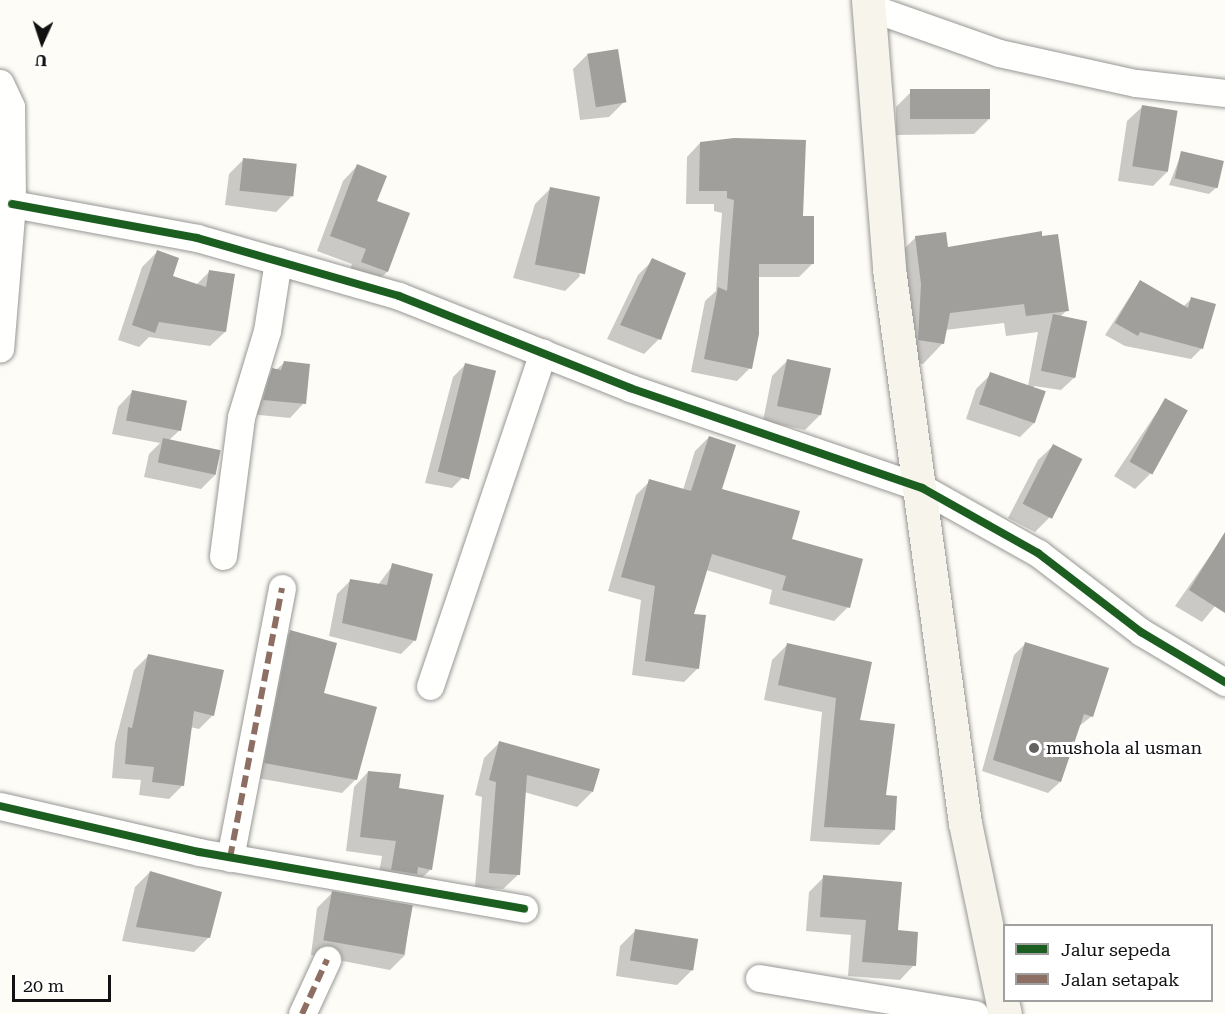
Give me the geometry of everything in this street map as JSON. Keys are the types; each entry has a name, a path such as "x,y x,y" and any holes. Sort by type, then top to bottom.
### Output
{"main road":[{"path":"869,3 889,269 922,488 965,823 1005,1014"}],"street":[{"path":"869,3 999,53 1136,83 1225,93"},
{"path":"0,82 11,107 12,204 0,349"},
{"path":"12,204 197,238 399,296 543,353 922,488 1038,553 1141,632 1225,682"},
{"path":"223,556 241,417 267,331 278,261"},
{"path":"430,686 543,353"},
{"path":"230,858 282,588"},
{"path":"0,806 230,858 524,909"},
{"path":"302,1014 327,960"},
{"path":"759,978 975,1014"}],"building":[{"path":"618,49 626,102 596,107 587,54"},
{"path":"910,89 990,89 990,119 910,119"},
{"path":"1142,105 1178,111 1168,172 1132,166"},
{"path":"734,138 806,140 803,216 814,216 814,264 759,264 759,334 752,369 704,359 718,287 727,291 734,200 727,198 727,191 699,191 700,142"},
{"path":"1181,151 1224,161 1218,188 1175,178"},
{"path":"243,158 297,164 293,196 240,191"},
{"path":"357,164 387,176 377,201 410,213 388,272 361,262 366,249 330,236"},
{"path":"550,187 600,197 585,274 535,265"},
{"path":"1042,231 1042,236 1058,234 1069,311 1026,316 1024,304 950,313 944,344 918,340 921,284 915,236 946,232 948,247"},
{"path":"157,250 179,258 173,276 206,287 209,270 235,274 226,332 159,322 155,333 132,325"},
{"path":"652,258 686,273 661,340 620,325"},
{"path":"1140,280 1188,308 1191,297 1216,304 1203,349 1140,332 1138,336 1115,323"},
{"path":"1053,314 1087,321 1075,378 1041,371"},
{"path":"787,359 831,368 821,415 777,406"},
{"path":"284,361 310,364 306,404 263,400 272,368 281,370"},
{"path":"465,363 496,371 469,479 438,472"},
{"path":"990,372 1046,391 1035,423 979,404"},
{"path":"132,390 187,401 181,431 126,420"},
{"path":"1165,398 1188,411 1152,474 1130,462"},
{"path":"709,436 736,445 722,489 800,511 792,539 863,559 850,608 782,590 786,576 712,554 694,614 706,615 699,669 645,661 655,586 621,577 649,479 691,491"},
{"path":"163,438 221,450 216,475 158,462"},
{"path":"1053,444 1082,459 1052,519 1023,504"},
{"path":"1225,532 1225,613 1189,590"},
{"path":"392,563 433,574 416,641 342,623 350,579 387,585"},
{"path":"290,630 337,643 324,693 377,707 357,780 264,763"},
{"path":"1025,642 1109,668 1093,717 1084,714 1061,782 993,760"},
{"path":"787,643 872,662 860,720 895,724 886,795 897,796 895,830 824,827 836,698 778,685"},
{"path":"148,654 224,670 214,716 194,711 184,786 152,782 154,767 125,764 128,727 132,728"},
{"path":"499,741 600,769 593,792 527,775 520,875 489,873 496,782 489,780"},
{"path":"368,771 401,774 399,788 444,795 432,870 418,867 417,874 391,870 396,841 360,837"},
{"path":"150,871 222,892 210,938 136,927"},
{"path":"823,875 902,882 898,930 918,932 916,966 862,962 866,920 820,917"},
{"path":"332,891 413,905 404,954 323,940"},
{"path":"635,929 698,939 693,971 630,961"}],"marked path":[{"path":"230,858 282,588"},
{"path":"302,1014 327,960"}],"cycle path":[{"path":"12,204 197,238 399,296 630,388 922,488 1038,553 1141,632 1225,682"},
{"path":"0,806 199,852 524,909"}],"place":[{"name":"mushola al usman","path":"1034,748"}]}
